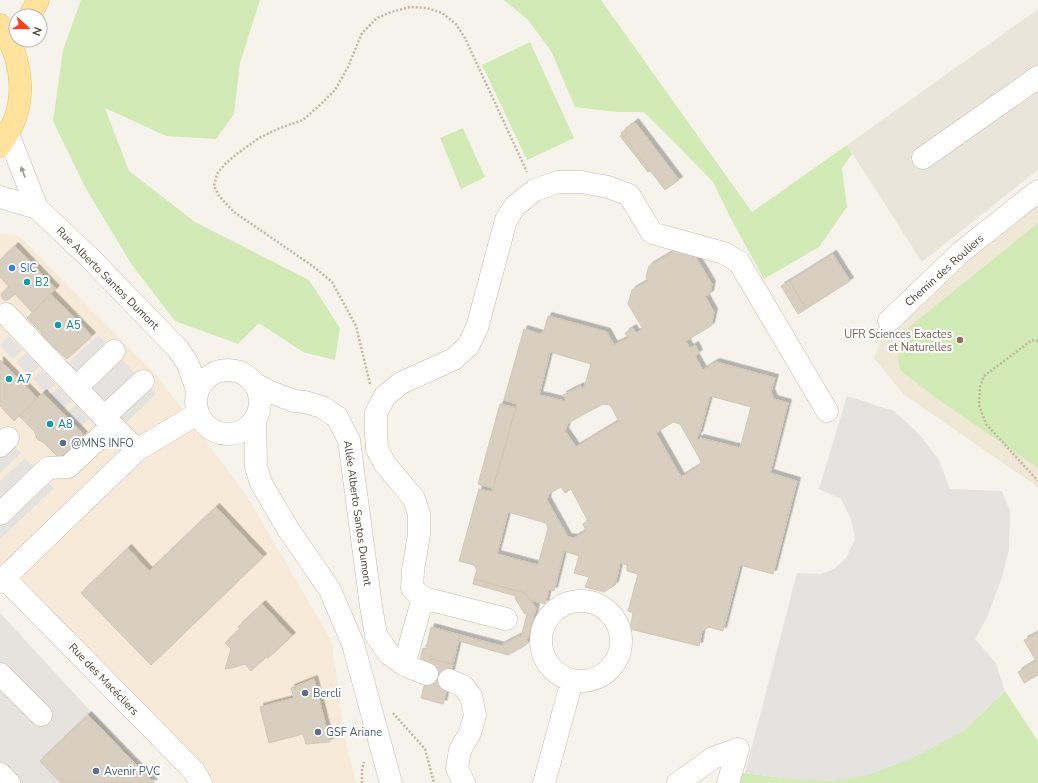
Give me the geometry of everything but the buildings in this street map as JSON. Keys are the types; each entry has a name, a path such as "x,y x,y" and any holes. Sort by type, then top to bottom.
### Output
{"main road":[{"path":"0,25 10,42 19,49 20,77 20,97 15,119 4,140"}],"street":[{"path":"923,158 1038,77"},
{"name":"Rue Alberto Santos Dumont","path":"4,140 37,208 90,258 178,349 188,364 197,390"},
{"path":"506,619 424,598 412,588 419,534 419,514 414,499 385,464 377,449 376,413 385,396 401,383 454,359 468,346 477,328 506,220 515,206 535,190 558,182 582,182 608,187 629,195 652,233 724,253 739,262 827,411"},
{"name":"Chemin des Rouliers","path":"889,321 962,252 1038,191"},
{"name":"Rue Alberto Santos Dumont","path":"0,197 37,208"},
{"path":"6,314 137,450"},
{"name":"Rue Alberto Santos Dumont","path":"178,349 198,360 223,369"},
{"path":"76,388 114,351"},
{"path":"257,416 247,428 237,433 226,434 214,432 204,424 197,414 195,402 197,390 203,380 212,373 223,369 236,370 247,375 255,384 260,396 257,416 256,467 261,483 288,529 330,590 353,644 391,783"},
{"path":"0,514 48,468 68,467 143,381"},
{"name":"Allée Alberto Santos Dumont","path":"255,384 294,401 305,402 322,407 337,417 349,440 376,635 397,659"},
{"name":"Allée Alberto Santos Dumont","path":"257,416 294,401"},
{"path":"4,574 137,450 197,414"},
{"path":"226,434 256,467"},
{"name":"Rue des Macécliers","path":"4,574 194,771 201,783"},
{"path":"424,598 397,659 427,674"},
{"path":"0,674 41,715"},
{"path":"449,680 462,686 471,696 475,715 470,733 460,750 458,768 464,783"},
{"path":"544,783 572,681"},
{"path":"678,783 713,758 738,749 728,783"},
{"path":"0,774 9,783"}],"path":[{"path":"370,385 356,326 332,282 314,267 234,212 220,196 214,186 217,174 225,164 259,138 280,128 303,120 321,104 334,90 348,67 362,33 377,18 410,7 427,8 442,13 456,24 465,38 535,190"},
{"path":"1038,341 1032,340 984,376 980,386 979,405 986,424 1038,481"},
{"path":"390,710 425,749 434,783"}],"shaded area":[{"path":"1038,9 1038,170 922,262 847,145"},
{"name":"UFR Sciences Exactes et Naturelles","path":"1038,201 1038,487 903,394 874,358 889,321"},
{"path":"0,234 18,235 159,378 247,496 332,642 344,735 356,783 198,783 0,586"},
{"path":"98,335 156,394 124,425 66,365"},
{"path":"9,336 22,350 13,359 0,345"},
{"path":"26,353 39,367 29,376 16,362"},
{"path":"42,370 56,384 46,393 33,379"},
{"path":"59,387 72,401 63,410 49,396"},
{"path":"847,396 894,411 918,433 939,460 950,489 1002,491 1010,511 1009,550 1001,580 986,620 975,639 996,663 1005,691 962,732 911,759 865,776 829,781 791,779 745,773 797,573 821,574 834,569 846,558 855,539 851,519 841,499 819,489"},
{"path":"76,405 89,419 79,428 66,414"},
{"path":"0,431 21,453 0,473"},
{"path":"25,458 54,488 0,539 0,481"},
{"path":"0,613 157,783 0,783"}],"green space":[{"path":"81,0 260,0 240,63 234,114 216,139 166,136 105,108 129,171 195,222 309,280 340,328 335,360 303,352 259,323 238,344 175,321 132,265 85,187 53,121 63,50"},
{"path":"504,0 601,0 752,212 847,145 852,154 842,168 847,207 819,247 764,279 731,219 713,182 644,112 616,112 575,107 551,51 528,20"},
{"path":"530,42 574,138 527,160 482,65"},
{"path":"463,128 485,177 461,189 440,138"},
{"name":"UFR Sciences Exactes et Naturelles","path":"1038,223 1038,468 936,398 900,370 897,351 908,328"},
{"path":"1005,691 1038,741 1038,783 713,783 745,773 784,778 962,732"}],"place":[{"name":"SIC","path":"12,268"},
{"name":"B2","path":"27,282"},
{"name":"A5","path":"58,325"},
{"name":"UFR Sciences Exactes et Naturelles","path":"960,340"},
{"name":"A7","path":"9,379"},
{"name":"A8","path":"50,424"},
{"name":"@MNS INFO","path":"63,443"},
{"name":"Bercli","path":"305,693"},
{"name":"GSF Ariane","path":"318,732"},
{"name":"Avenir PVC","path":"96,771"}]}
